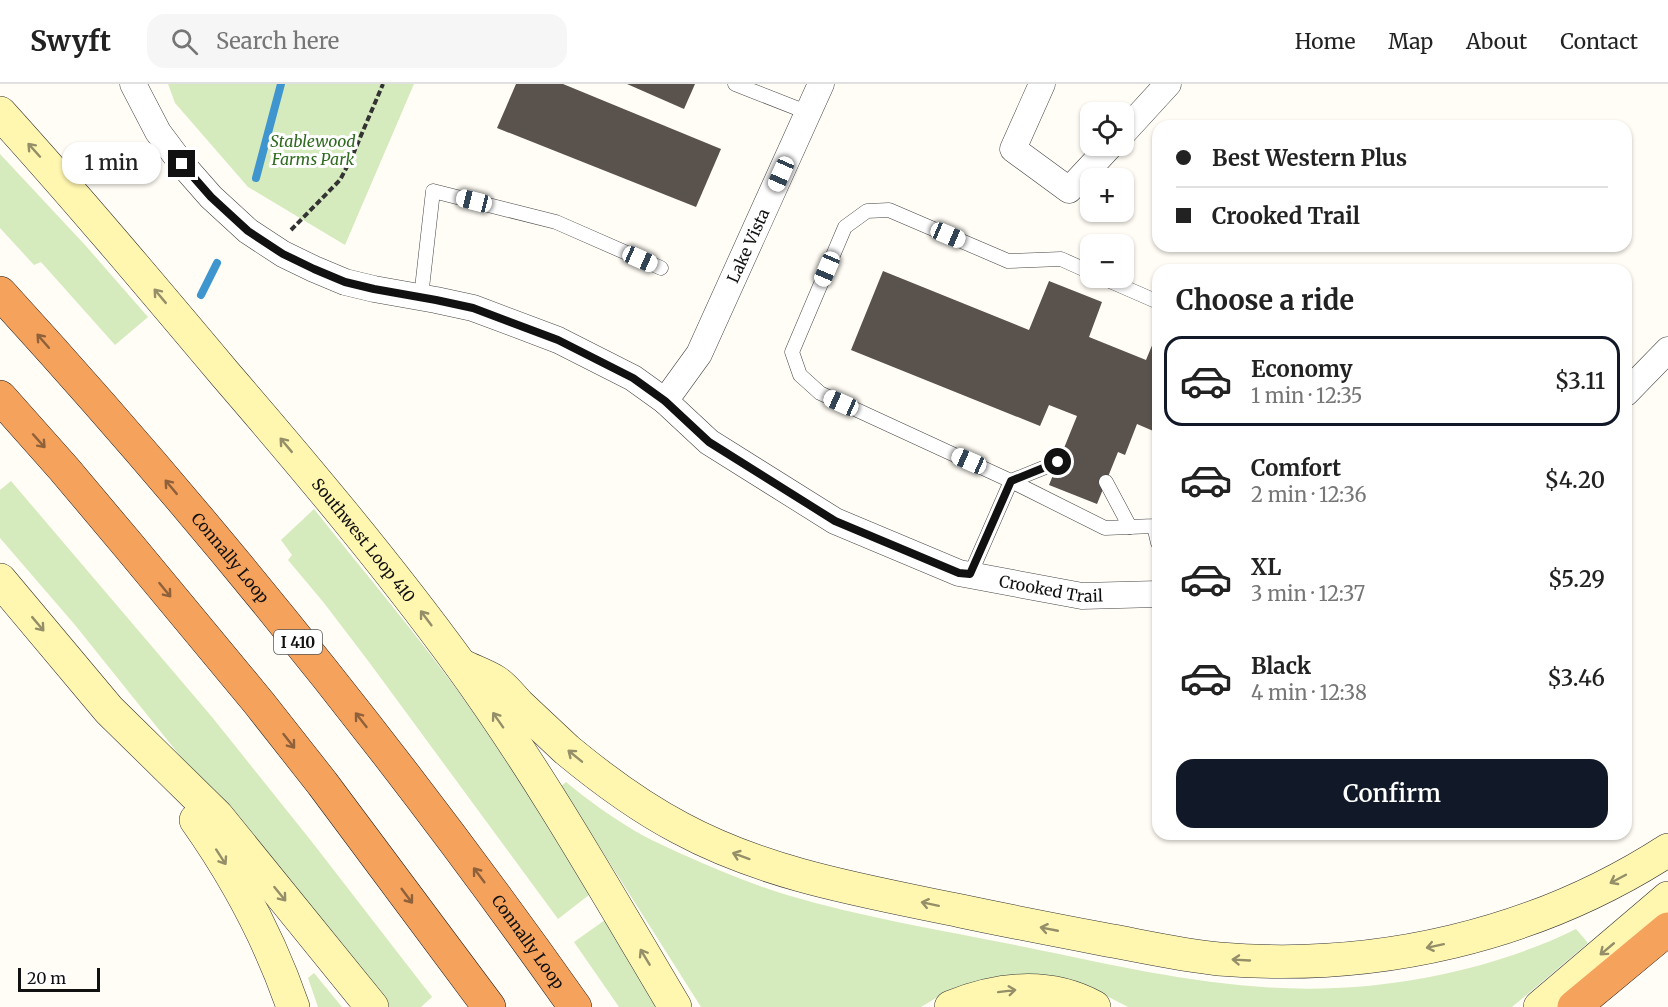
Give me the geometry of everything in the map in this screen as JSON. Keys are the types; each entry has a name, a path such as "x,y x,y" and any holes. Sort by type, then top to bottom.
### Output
{"highway":[{"name":"Connally Loop","path":"0,293 162,476 291,632 426,804 575,1007"},
{"path":"0,397 129,544 259,703 329,792 489,1007"},
{"path":"1574,1007 1668,929"}],"main road":[{"name":"Southwest Loop 410","path":"0,113 75,196 324,489 461,665 546,790 675,1007"},
{"path":"0,580 109,710 183,804 228,868 266,941 293,1007"},
{"path":"461,665 498,683 582,762 630,797 680,828 738,855 834,884 1173,953 1232,960 1290,962 1374,956 1423,948 1488,933 1555,909 1618,880 1668,850"},
{"path":"109,710 217,816 372,1007"},
{"path":"1540,1007 1668,898"},
{"path":"951,1007 990,994 1027,989 1066,995 1094,1007"}],"street":[{"name":"Crooked Trail","path":"134,84 158,132 211,197 248,231 314,269 345,282 473,308 558,340 633,378 665,401 709,442 835,521 959,573 1082,596 1152,594"},
{"name":"Lake Vista","path":"665,401 699,354 821,84"},
{"path":"1042,84 1013,149 1069,190 1101,156"},
{"path":"1134,121 1168,84"},
{"path":"1632,387 1668,350"}],"lane":[{"path":"735,84 809,113"},
{"path":"421,297 434,191 556,222 661,268"},
{"path":"1080,268 1061,259 1008,261 889,210 867,211 845,227 792,352 800,375 820,393 1011,481 1105,528 1152,525"},
{"path":"1126,288 1152,299"},
{"path":"970,574 1011,481 1058,462"},
{"path":"1106,482 1130,527"}],"path":[{"path":"273,247 340,180 383,84"}],"green space":[{"name":"Stablewood Farms Park","path":"168,84 414,84 345,245 248,187 175,103"},
{"path":"0,154 148,317 115,345 41,262 34,265 0,228"},
{"path":"11,481 212,717 312,842 432,997 421,1007 385,1007 75,625 0,538 0,490"},
{"path":"314,509 483,725 560,846 589,895 558,919 369,662 288,560 292,555 281,540"},
{"path":"566,782 608,814 651,840 723,872 787,895 906,924 1179,977 1257,987 1296,989 1365,986 1428,977 1490,962 1520,953 1576,929 1588,943 1512,1007 1128,1007 1095,990 941,995 921,1007 701,1007 561,786"},
{"path":"605,920 656,1007 619,1007 574,942"},
{"path":"314,973 342,1007 318,1007 308,978"}],"building":[{"path":"516,84 563,84 721,149 696,207 497,128"},
{"path":"627,84 695,84 684,109"},
{"path":"883,271 1029,330 1049,281 1102,302 1089,337 1146,360 1152,346 1152,430 1137,424 1125,455 1118,452 1097,504 1049,485 1077,416 1049,405 1040,426 851,350"}],"waterway":[{"path":"256,178 281,84"},
{"path":"201,295 217,263"}],"route":[{"path":"182,164 211,197 248,231 283,254 345,282 473,308 558,340 633,378 665,401 709,442 835,521 959,573 970,574 1011,481 1058,462"}]}
